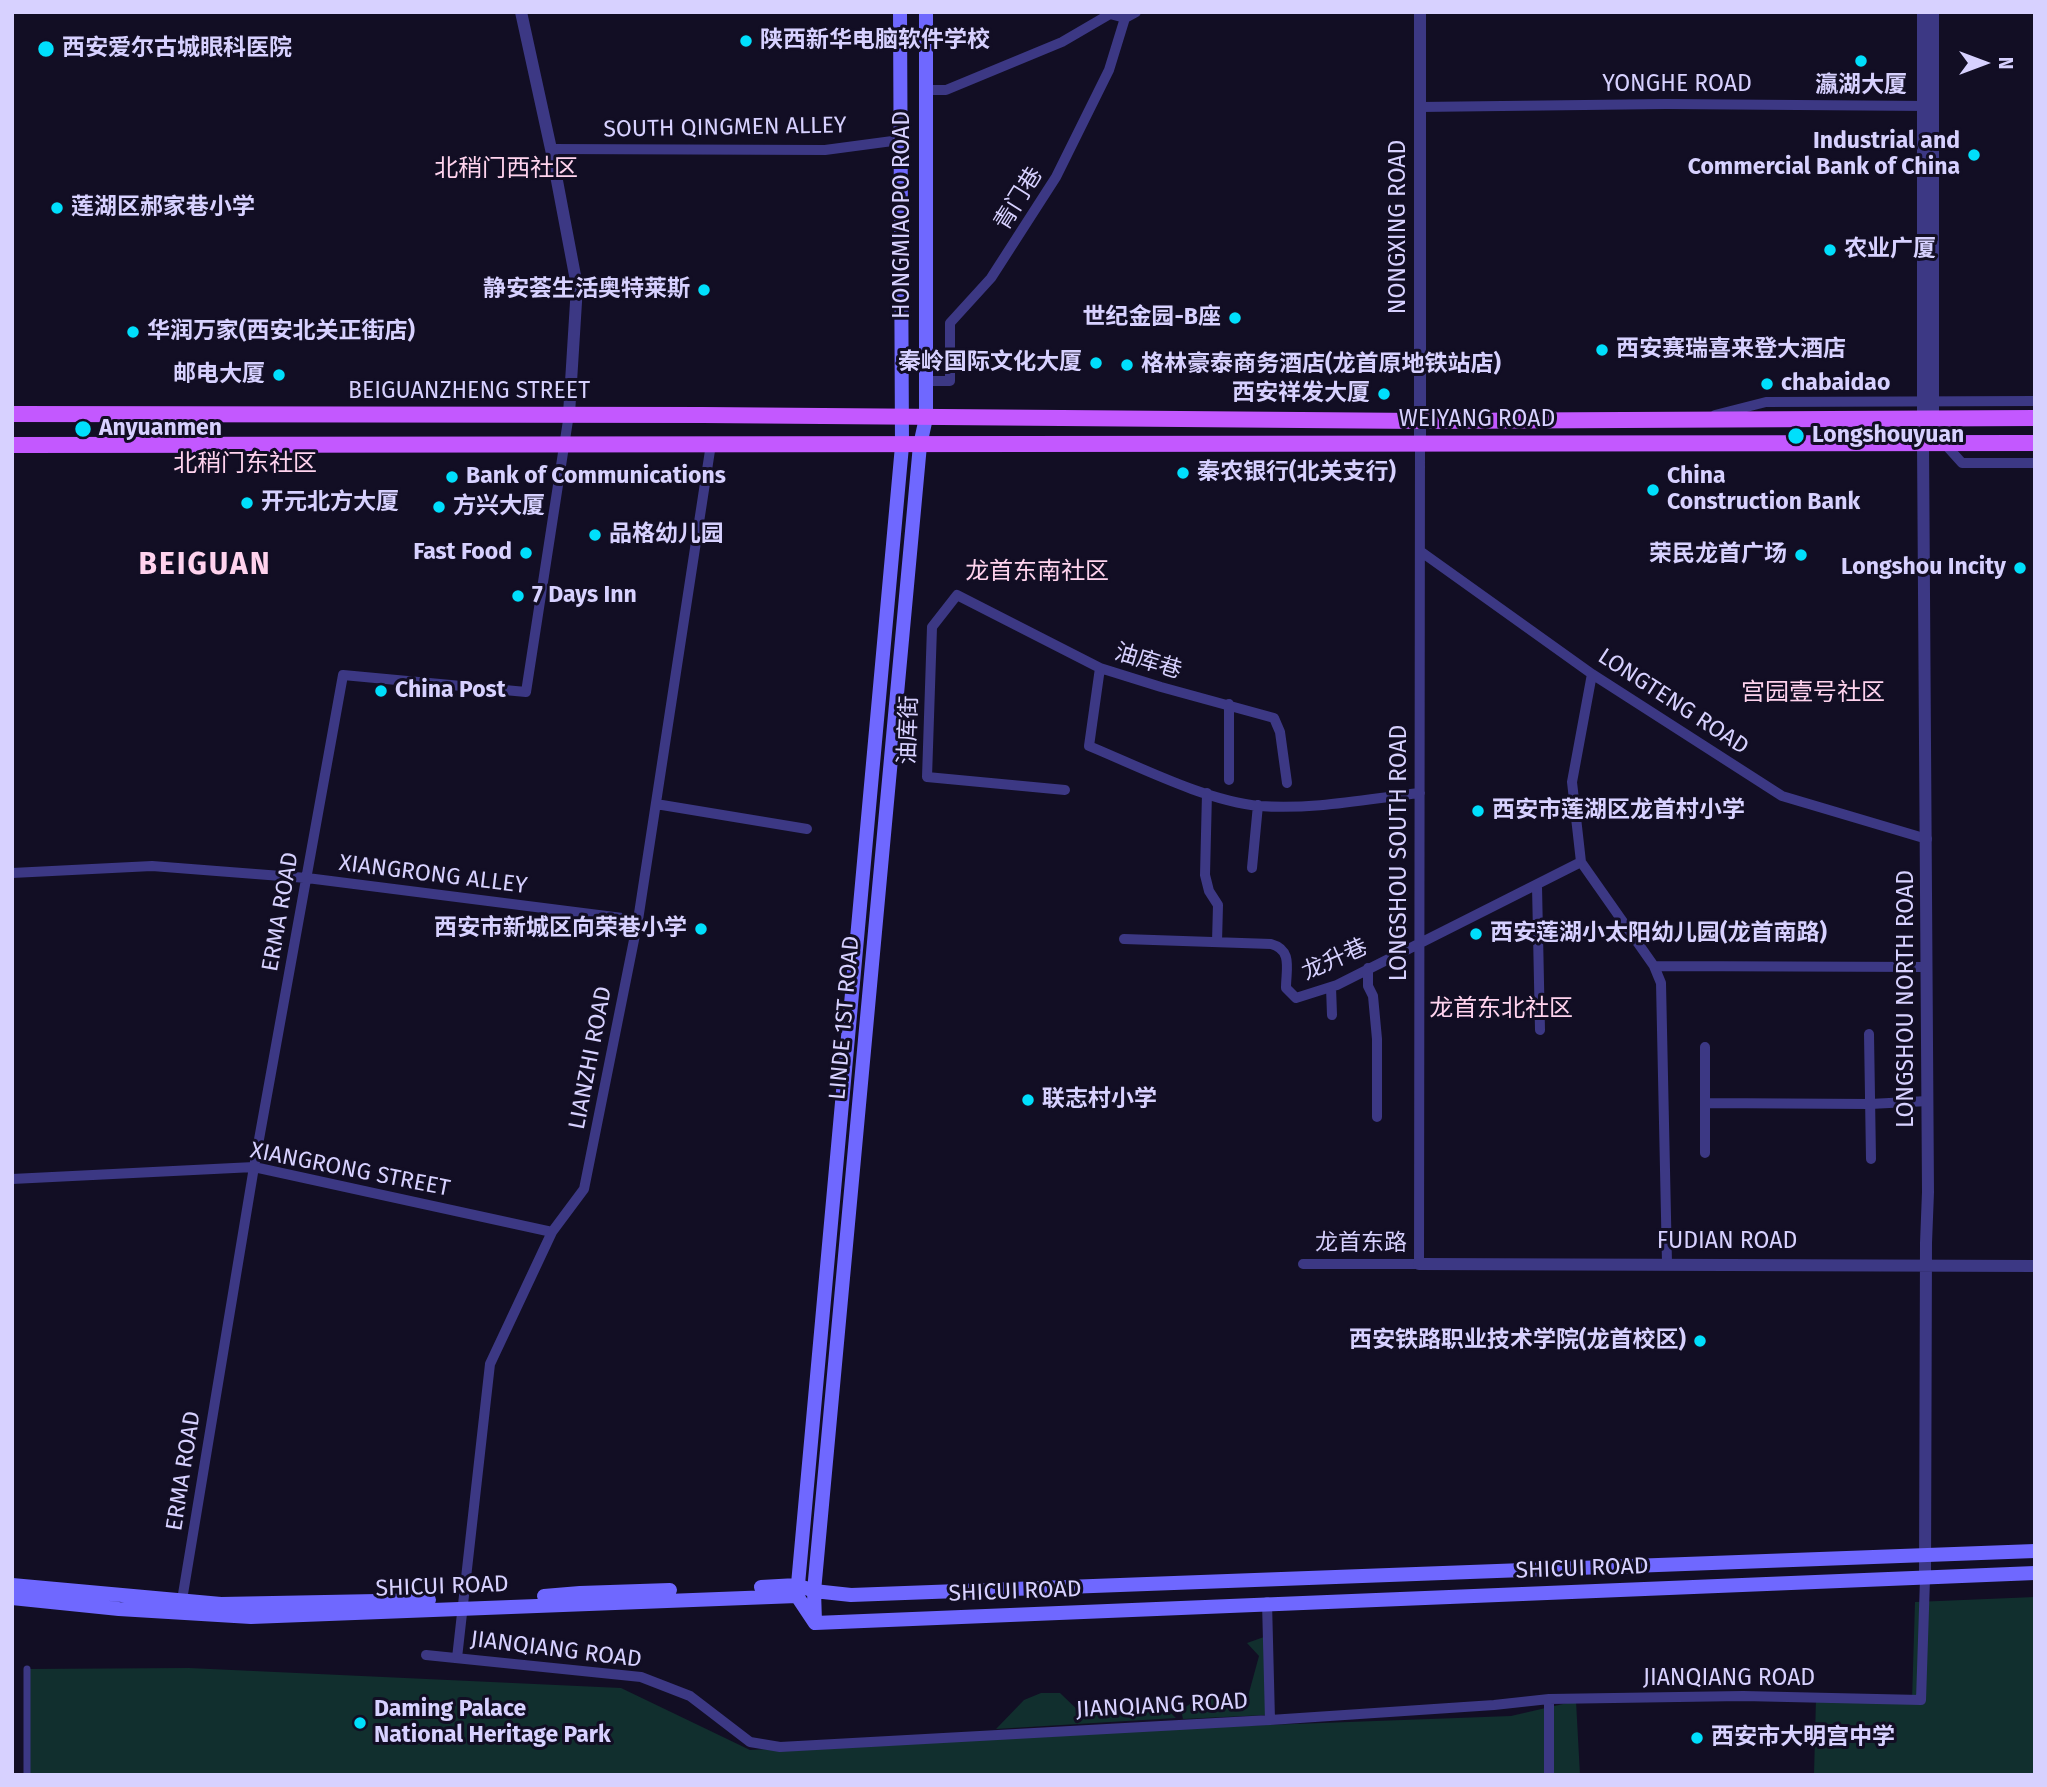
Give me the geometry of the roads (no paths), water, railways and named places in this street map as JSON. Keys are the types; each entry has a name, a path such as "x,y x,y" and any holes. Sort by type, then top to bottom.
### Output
{"main road":[{"name":"HONGMIAOPO ROAD","path":"900,12 901,418"},
{"name":"HONGMIAOPO ROAD","path":"926,12 926,418"},
{"name":"BEIGUANZHENG STREET","path":"12,414 569,414 926,418"},
{"name":"LINDE 1ST ROAD","path":"797,1590 902,446 901,418"},
{"name":"WEIYANG ROAD","path":"926,418 1420,421 2035,418"},
{"name":"LINDE 1ST ROAD","path":"816,1623 814,1591 920,445 926,418"},
{"name":"WEIYANG ROAD","path":"920,445 1420,442 2035,443"},
{"path":"12,445 920,445"},
{"name":"SHICUI ROAD","path":"12,1598 181,1607 463,1604 797,1590 851,1595 2035,1551"},
{"name":"SHICUI ROAD","path":"816,1623 1166,1609 1268,1602 2035,1573"},
{"name":"SHICUI ROAD","path":"12,1585 181,1607"},
{"path":"797,1590 816,1623"}],"street":[{"path":"521,12 577,286 569,414"},
{"path":"926,90 946,90 1062,42 1110,14 1125,18 1136,12"},
{"name":"NONGXING ROAD","path":"1420,12 1420,442"},
{"path":"1923,12 1928,106"},
{"path":"1928,106 1933,12"},
{"name":"青门巷","path":"926,381 950,381 950,323 991,278 1056,177 1109,70 1125,18"},
{"name":"YONGHE ROAD","path":"1420,107 1666,104 1928,106"},
{"name":"LONGSHOU NORTH ROAD","path":"1925,1579 1928,1101 1926,967 1933,443 1928,420 1928,106"},
{"name":"SOUTH QINGMEN ALLEY","path":"551,149 825,149 900,140"},
{"path":"1689,420 1766,402 2035,401"},
{"name":"ERMA ROAD","path":"181,1607 254,1167 343,676 526,692 569,414"},
{"name":"LONGSHOU SOUTH ROAD","path":"1419,1264 1420,442"},
{"path":"1933,443 1962,463 2035,463"},
{"name":"LIANZHI ROAD","path":"457,1657 490,1364 552,1232 584,1189 638,920 711,444"},
{"name":"LONGTENG ROAD","path":"1420,551 1592,674 1782,796 1927,839"},
{"name":"油库巷","path":"957,595 1100,668 1272,716 1276,719 1280,732 1287,783"},
{"name":"油库街","path":"957,595 932,627 927,777 1065,790"},
{"path":"1100,668 1089,746 1206,793 1258,806 1311,806 1420,793"},
{"path":"1592,674 1572,782 1581,862 1654,966 1661,984 1667,1263"},
{"path":"1229,704 1229,780"},
{"path":"1206,793 1205,875 1209,891 1218,905 1217,942"},
{"path":"656,804 807,829"},
{"path":"1252,868 1258,806"},
{"name":"龙升巷","path":"1124,939 1271,944 1281,947 1285,950 1286,958 1286,988 1296,998 1331,987 1581,862"},
{"name":"XIANGRONG ALLEY","path":"12,873 152,866 307,878 638,920"},
{"path":"1537,886 1540,1030"},
{"path":"1654,966 1926,967"},
{"path":"1367,968 1377,1039 1377,1117"},
{"path":"1331,987 1332,1015"},
{"path":"1869,1034 1871,1159"},
{"path":"1705,1047 1705,1153"},
{"path":"1705,1103 1870,1104 1928,1101"},
{"name":"XIANGRONG STREET","path":"12,1179 254,1167 552,1232"},
{"name":"龙首东路","path":"1303,1264 1419,1264"},
{"name":"FUDIAN ROAD","path":"1419,1264 2035,1266"},
{"name":"JIANQIANG ROAD","path":"426,1655 640,1677 690,1696 750,1742 780,1746 1270,1720 1549,1699 1743,1696 1921,1700 1925,1579"},
{"path":"1268,1602 1270,1720"},
{"path":"27,1669 27,1775"},
{"path":"1549,1699 1549,1775"}],"place":[{"name":"陕西新华电脑软件学校","path":"746,41"},
{"name":"西安爱尔古城眼科医院","path":"46,49"},
{"name":"瀛湖大厦","path":"1861,61"},
{"name":"Industrial and Commercial Bank of China","path":"1974,155"},
{"name":"莲湖区郝家巷小学","path":"57,208"},
{"name":"农业广厦","path":"1830,250"},
{"name":"静安荟生活奥特莱斯","path":"704,290"},
{"name":"世纪金园-B座","path":"1235,318"},
{"name":"华润万家(西安北关正街店)","path":"133,332"},
{"name":"西安赛瑞喜来登大酒店","path":"1602,350"},
{"name":"秦岭国际文化大厦","path":"1096,363"},
{"name":"格林豪泰商务酒店(龙首原地铁站店)","path":"1127,365"},
{"name":"邮电大厦","path":"279,375"},
{"name":"chabaidao","path":"1767,384"},
{"name":"西安祥发大厦","path":"1384,394"},
{"name":"Anyuanmen","path":"83,429"},
{"name":"Longshouyuan","path":"1796,436"},
{"name":"秦农银行(北关支行)","path":"1183,473"},
{"name":"Bank of Communications","path":"452,477"},
{"name":"China Construction Bank","path":"1653,490"},
{"name":"开元北方大厦","path":"247,503"},
{"name":"方兴大厦","path":"439,507"},
{"name":"品格幼儿园","path":"595,535"},
{"name":"Fast Food","path":"526,553"},
{"name":"荣民龙首广场","path":"1801,555"},
{"name":"Longshou Incity","path":"2020,568"},
{"name":"7 Days Inn","path":"518,596"},
{"name":"China Post","path":"381,691"},
{"name":"西安市莲湖区龙首村小学","path":"1478,811"},
{"name":"西安市新城区向荣巷小学","path":"701,929"},
{"name":"西安莲湖小太阳幼儿园(龙首南路)","path":"1476,934"},
{"name":"联志村小学","path":"1028,1100"},
{"name":"西安铁路职业技术学院(龙首校区)","path":"1700,1341"},
{"name":"Daming Palace National Heritage Park","path":"360,1723"},
{"name":"西安市大明宫中学","path":"1697,1738"}],"district":[{"name":"北稍门西社区","path":"506,169"},
{"name":"北稍门东社区","path":"245,464"},
{"name":"BEIGUAN","path":"205,566"},
{"name":"龙首东南社区","path":"1037,572"},
{"name":"宫园壹号社区","path":"1813,693"},
{"name":"龙首东北社区","path":"1501,1009"}]}
